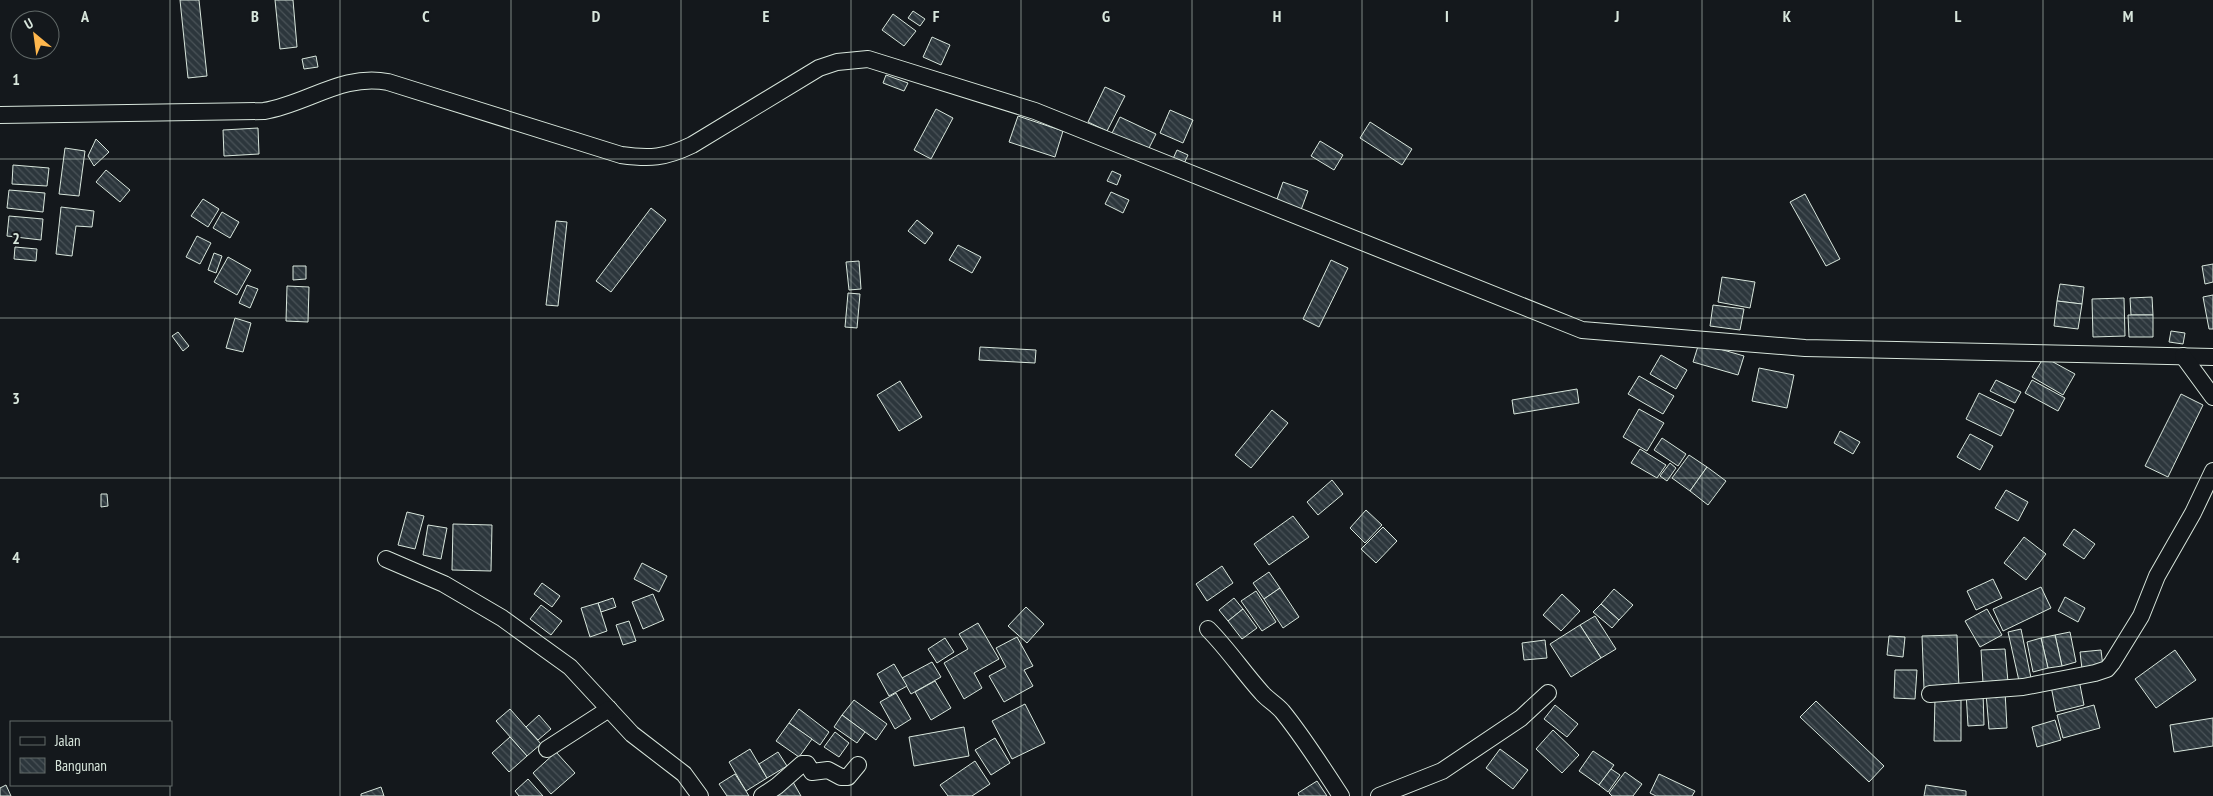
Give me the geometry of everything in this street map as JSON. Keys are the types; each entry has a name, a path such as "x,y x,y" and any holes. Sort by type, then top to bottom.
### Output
{"street":[{"path":"0,115 264,110 292,104 358,79 373,79 388,82 621,155 655,158 672,154 692,145 819,68 837,62 868,59 1035,112 1582,330 1805,348 2213,356"},
{"path":"2183,356 2213,397"},
{"path":"1930,694 2023,687 2096,673 2107,669 2141,616 2157,576 2193,513 2213,470"},
{"path":"386,559 444,584 502,618 570,668 632,734 684,774 700,796"},
{"path":"1208,629 1228,650 1232,658 1244,669 1262,694 1280,709 1312,752 1341,796"},
{"path":"1379,796 1442,772 1521,718 1548,693"},
{"path":"547,749 609,709"},
{"path":"762,796 777,786 802,764 807,764 812,772 828,770 840,777 848,777 858,765"}],"building":[{"path":"180,0 199,0 207,76 188,78"},
{"path":"275,0 293,0 297,47 280,49"},
{"path":"913,11 925,19 920,26 908,18"},
{"path":"893,14 916,31 904,46 882,30"},
{"path":"932,37 950,45 941,65 923,57"},
{"path":"316,56 318,67 304,69 302,59"},
{"path":"886,75 908,83 904,91 883,83"},
{"path":"1105,87 1125,96 1107,131 1088,122"},
{"path":"936,109 953,118 931,159 914,150"},
{"path":"1170,110 1193,120 1183,143 1160,133"},
{"path":"1018,116 1063,131 1055,157 1009,142"},
{"path":"1120,117 1156,134 1146,154 1110,137"},
{"path":"1370,122 1412,149 1402,165 1360,138"},
{"path":"258,128 259,154 224,156 223,130"},
{"path":"96,139 109,152 94,166 88,156"},
{"path":"1320,141 1343,155 1334,170 1311,156"},
{"path":"65,148 85,151 79,196 59,194"},
{"path":"1177,150 1188,155 1182,168 1171,163"},
{"path":"13,165 49,168 47,186 12,184"},
{"path":"106,170 130,190 120,202 96,182"},
{"path":"1112,171 1121,175 1117,185 1107,181"},
{"path":"1283,182 1308,191 1301,210 1276,202"},
{"path":"9,190 45,193 43,212 7,208"},
{"path":"1111,192 1129,200 1123,213 1105,204"},
{"path":"1805,194 1840,259 1826,266 1790,202"},
{"path":"203,199 219,209 208,227 191,216"},
{"path":"61,207 94,211 92,227 76,226 72,256 56,254"},
{"path":"651,208 666,220 611,292 596,281"},
{"path":"222,212 239,222 230,238 213,228"},
{"path":"9,216 43,219 41,240 7,236"},
{"path":"917,220 933,233 925,244 908,231"},
{"path":"556,221 567,222 558,306 546,305"},
{"path":"197,236 211,243 200,264 186,257"},
{"path":"958,245 981,257 972,273 949,260"},
{"path":"15,247 37,249 36,261 14,259"},
{"path":"214,253 222,256 216,273 208,270"},
{"path":"228,257 251,270 237,295 214,282"},
{"path":"1331,260 1348,268 1319,327 1303,319"},
{"path":"859,261 861,289 849,290 846,262"},
{"path":"2213,264 2213,282 2205,284 2202,266"},
{"path":"293,266 306,266 306,279 293,280"},
{"path":"1722,277 1755,282 1750,308 1718,302"},
{"path":"2060,284 2084,287 2082,304 2057,301"},
{"path":"247,285 258,289 250,308 239,303"},
{"path":"287,286 309,287 308,322 286,321"},
{"path":"848,293 860,294 857,328 845,327"},
{"path":"2213,295 2213,329 2209,329 2203,297"},
{"path":"2152,297 2153,315 2131,315 2130,298"},
{"path":"2124,298 2125,336 2093,337 2092,299"},
{"path":"2057,301 2082,304 2078,329 2054,326"},
{"path":"1713,305 1744,309 1740,330 1710,326"},
{"path":"2128,315 2153,315 2153,337 2129,337"},
{"path":"235,318 251,323 243,352 226,348"},
{"path":"2171,331 2185,333 2183,344 2169,342"},
{"path":"178,332 189,346 183,351 172,336"},
{"path":"1699,343 1744,356 1738,375 1693,362"},
{"path":"980,347 1036,350 1035,363 979,360"},
{"path":"1661,355 1687,370 1676,389 1650,374"},
{"path":"2044,357 2075,374 2063,395 2032,377"},
{"path":"1759,368 1794,375 1787,408 1752,401"},
{"path":"1639,376 1674,396 1663,414 1628,394"},
{"path":"1996,380 2021,392 2015,403 1990,391"},
{"path":"2032,380 2065,398 2058,411 2025,393"},
{"path":"900,381 922,417 899,431 877,395"},
{"path":"1577,389 1579,403 1514,414 1512,400"},
{"path":"1979,393 2014,410 2001,436 1966,419"},
{"path":"2181,394 2203,405 2168,477 2145,466"},
{"path":"1639,409 1664,423 1647,451 1623,437"},
{"path":"1272,410 1288,423 1251,468 1235,455"},
{"path":"1840,431 1860,442 1853,454 1834,443"},
{"path":"1970,434 1993,446 1980,470 1957,457"},
{"path":"1662,438 1686,454 1678,466 1654,450"},
{"path":"1640,449 1666,465 1657,478 1631,463"},
{"path":"1689,455 1707,467 1690,491 1672,478"},
{"path":"1670,463 1676,468 1667,481 1660,476"},
{"path":"1707,467 1726,481 1708,505 1690,491"},
{"path":"1332,480 1343,494 1318,515 1307,502"},
{"path":"2006,490 2028,502 2018,521 1995,508"},
{"path":"101,494 107,494 108,506 101,507"},
{"path":"1366,510 1382,525 1365,543 1350,528"},
{"path":"407,512 424,516 415,549 398,545"},
{"path":"1293,516 1309,537 1269,565 1254,544"},
{"path":"453,524 492,525 491,571 452,570"},
{"path":"428,525 447,528 441,559 423,555"},
{"path":"1383,527 1397,541 1376,563 1361,549"},
{"path":"2074,529 2095,544 2084,559 2063,545"},
{"path":"2024,537 2046,554 2026,580 2004,563"},
{"path":"642,563 667,576 659,592 634,579"},
{"path":"1222,566 1233,583 1207,601 1196,584"},
{"path":"1269,572 1280,588 1264,599 1253,583"},
{"path":"1993,579 2002,598 1976,610 1967,591"},
{"path":"542,583 560,596 552,607 534,594"},
{"path":"2041,587 2051,608 2003,631 1993,609"},
{"path":"1280,588 1299,617 1283,628 1264,599"},
{"path":"1614,589 1633,605 1619,620 1601,604"},
{"path":"1256,591 1276,622 1262,631 1241,601"},
{"path":"653,594 664,620 643,629 632,602"},
{"path":"1562,594 1580,611 1561,631 1543,615"},
{"path":"2065,597 2085,608 2078,622 2058,611"},
{"path":"613,598 616,607 601,612 598,603"},
{"path":"1234,598 1243,609 1228,621 1219,610"},
{"path":"598,603 607,631 590,637 581,608"},
{"path":"1601,604 1619,620 1612,628 1593,612"},
{"path":"541,605 562,621 551,635 530,619"},
{"path":"1026,607 1044,624 1027,643 1008,626"},
{"path":"1243,609 1257,628 1242,639 1228,621"},
{"path":"1987,609 2002,635 1980,647 1965,621"},
{"path":"1595,616 1616,649 1601,658 1580,625"},
{"path":"629,621 636,641 623,645 616,625"},
{"path":"978,623 999,659 974,673 982,688 964,699 944,663 968,649 959,634"},
{"path":"1580,625 1601,658 1571,677 1550,644"},
{"path":"2021,629 2031,678 2019,681 2008,632"},
{"path":"2070,632 2076,662 2062,666 2055,635"},
{"path":"1957,635 1959,688 1924,689 1922,636"},
{"path":"2055,635 2062,666 2048,668 2041,638"},
{"path":"1889,636 1905,637 1903,657 1887,655"},
{"path":"1017,637 1033,666 1024,670 1033,686 1004,702 989,676 1006,667 996,648"},
{"path":"945,638 954,652 937,663 928,649"},
{"path":"2041,638 2048,668 2033,672 2027,642"},
{"path":"1545,640 1547,658 1524,660 1522,643"},
{"path":"2005,649 2008,682 1983,683 1981,650"},
{"path":"2101,650 2103,667 2082,669 2080,652"},
{"path":"2175,650 2196,680 2156,708 2135,679"},
{"path":"932,662 941,677 911,694 902,678"},
{"path":"894,664 907,686 889,696 877,674"},
{"path":"1895,670 1917,670 1915,699 1894,698"},
{"path":"2079,680 2084,705 2056,712 2051,686"},
{"path":"935,681 951,708 931,720 915,692"},
{"path":"1983,691 1984,725 1968,726 1966,692"},
{"path":"2005,691 2007,728 1989,729 1986,693"},
{"path":"896,693 911,719 895,729 880,702"},
{"path":"1935,698 1961,698 1961,741 1934,741"},
{"path":"854,700 887,724 876,740 842,715"},
{"path":"1816,701 1884,766 1869,782 1800,717"},
{"path":"1025,704 1045,743 1012,759 992,721"},
{"path":"1555,705 1578,724 1567,737 1544,719"},
{"path":"2094,705 2100,728 2063,738 2057,715"},
{"path":"510,709 541,744 527,756 496,721"},
{"path":"799,709 829,732 820,745 789,723"},
{"path":"539,715 551,729 538,740 526,727"},
{"path":"842,715 865,732 857,743 834,727"},
{"path":"2213,718 2213,746 2174,752 2170,725"},
{"path":"2055,720 2061,740 2037,747 2032,727"},
{"path":"789,723 812,739 799,757 776,741"},
{"path":"964,727 969,756 914,766 909,737"},
{"path":"1553,730 1579,755 1562,773 1536,749"},
{"path":"835,732 849,743 839,757 824,747"},
{"path":"510,737 527,756 509,772 492,753"},
{"path":"995,738 1010,763 991,775 975,750"},
{"path":"750,749 767,778 746,791 729,762"},
{"path":"1500,749 1528,770 1513,789 1486,768"},
{"path":"1593,751 1614,765 1599,785 1579,771"},
{"path":"556,752 575,773 551,794 533,773"},
{"path":"778,752 787,766 767,778 759,764"},
{"path":"975,761 990,784 972,796 948,796 940,785"},
{"path":"1611,769 1620,775 1608,792 1599,785"},
{"path":"1625,772 1642,784 1633,796 1612,796 1609,793"},
{"path":"735,774 749,796 727,796 719,784"},
{"path":"1659,774 1695,791 1692,796 1656,796 1650,793"},
{"path":"528,779 543,796 519,796 515,791"},
{"path":"1317,781 1327,796 1299,796 1298,793"},
{"path":"793,782 801,796 774,796"},
{"path":"6,785 11,796 0,796 0,788"},
{"path":"1926,785 1966,791 1966,796 1924,796"},
{"path":"381,787 384,796 361,796 361,794"}]}
